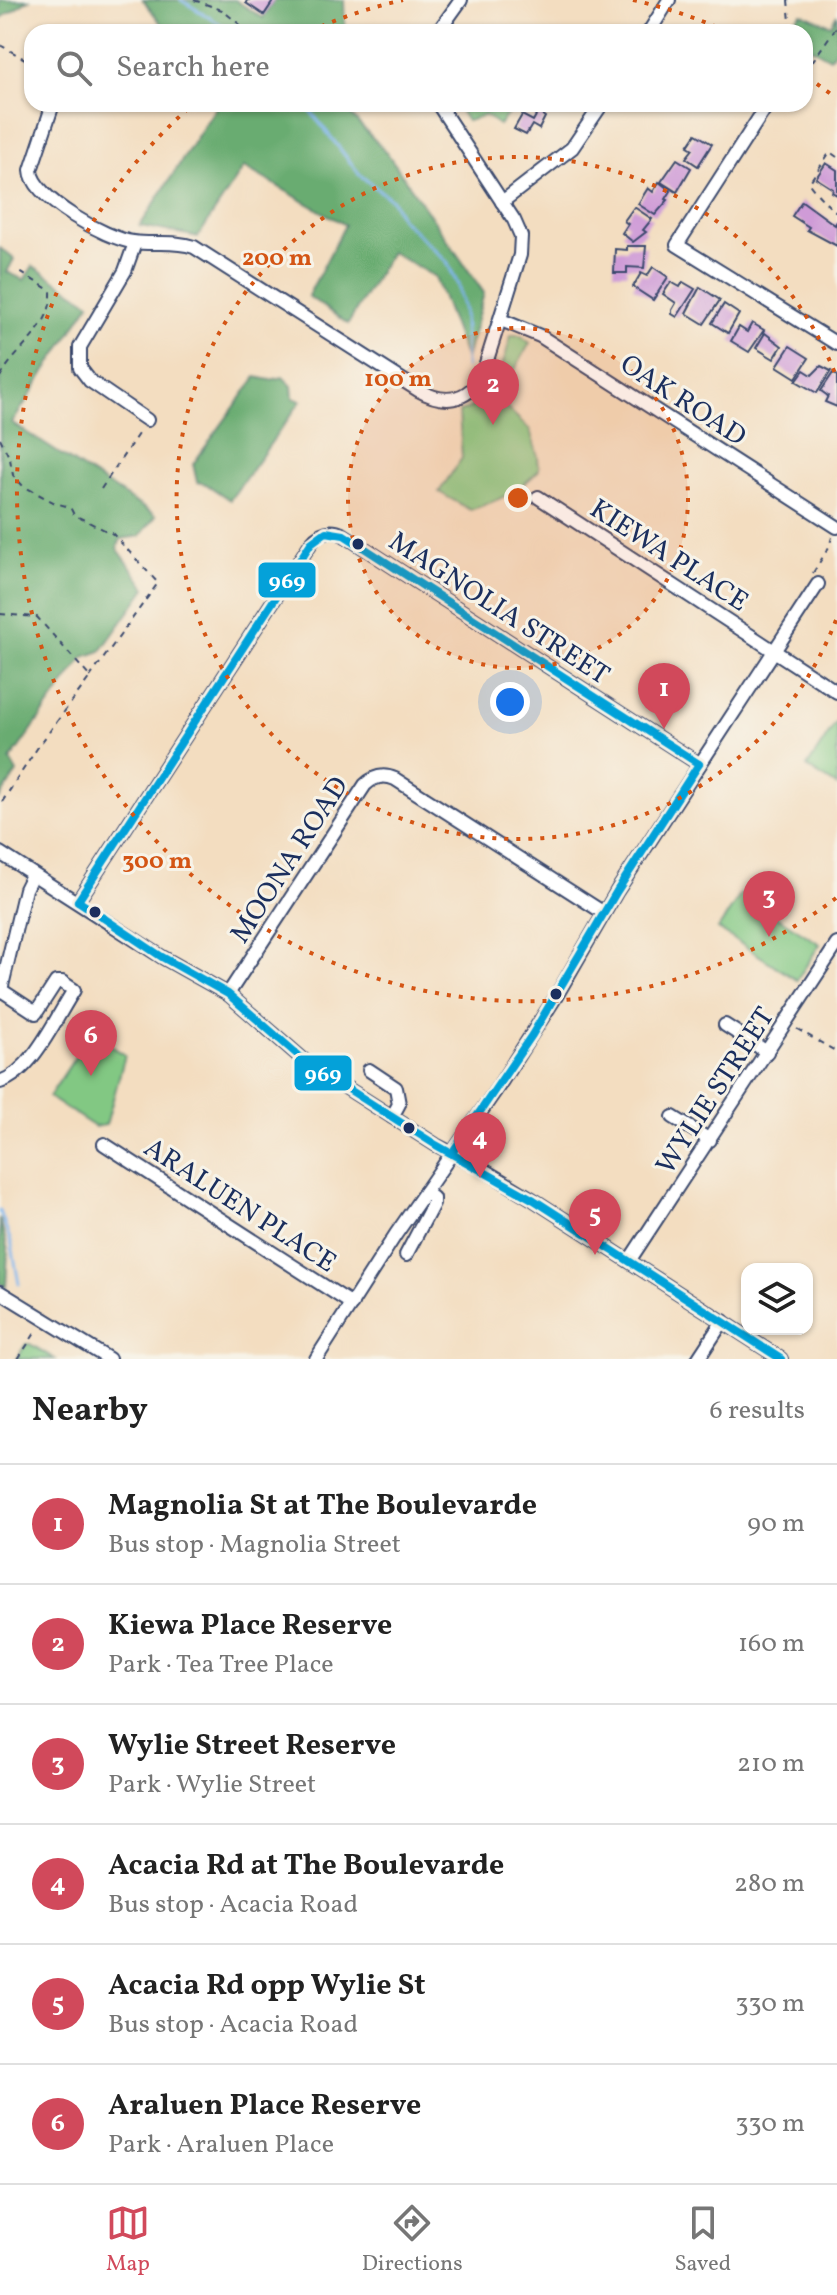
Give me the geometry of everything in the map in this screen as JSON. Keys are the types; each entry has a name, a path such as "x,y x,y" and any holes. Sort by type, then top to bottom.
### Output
{"street":[{"path":"444,24 461,0"},
{"path":"654,24 669,0"},
{"path":"50,112 29,177 47,196 101,232 135,243 175,243 194,247 418,390 443,400 463,396 479,382 501,320 522,245 519,228 443,112"},
{"path":"502,202 572,148 597,112"},
{"path":"763,112 677,245 837,344"},
{"path":"135,243 125,271 82,340 79,362 82,373 90,381 147,420"},
{"name":"OAK ROAD","path":"501,320 540,336 836,526"},
{"name":"KIEWA PLACE","path":"538,497 837,692"},
{"name":"MAGNOLIA STREET","path":"78,901 311,543 316,536 328,531 344,535 699,764"},
{"path":"316,1359 532,1035 604,913 818,584"},
{"name":"MOONA ROAD","path":"228,994 365,785 383,775 395,779 604,913"},
{"path":"0,853 162,957 228,994 298,1056 392,1117 506,1183 781,1359"},
{"path":"32,875 25,889 1,990 52,1023"},
{"name":"WYLIE STREET","path":"629,1261 837,944"},
{"path":"0,1082 12,1077 29,1062 74,990 62,982 56,982 36,1013"},
{"path":"725,1025 767,1052"},
{"path":"369,1070 396,1088 399,1104 392,1117"},
{"path":"673,1117 710,1140"},
{"name":"ARALUEN PLACE","path":"104,1144 352,1304"},
{"path":"406,1255 433,1204 431,1196 425,1192"},
{"path":"0,1292 109,1359"},
{"path":"698,1359 723,1321"}],"path":[{"path":"194,0 222,10 239,24"},
{"path":"788,0 790,24"},
{"path":"813,61 837,26"},
{"path":"0,45 24,58"},
{"path":"837,157 830,152 809,183 812,190 837,213"},
{"path":"0,377 41,326 51,303 51,291 20,272"},
{"path":"101,489 147,420"},
{"path":"0,438 10,459 13,475 23,486 55,503 70,507 81,520 113,534 158,583 38,747 0,805"},
{"path":"818,584 809,578 829,547 836,526"},
{"path":"0,614 37,617 90,677"},
{"path":"786,1023 837,1052"},
{"path":"18,1359 45,1317"}],"green space":[{"path":"0,0 29,0 0,19"},
{"path":"143,0 235,0 263,18 274,0 344,0 345,24 162,24"},
{"path":"801,13 831,25 837,14 837,47 830,58 813,48 813,24 791,23"},
{"path":"213,112 348,112 387,153 484,293 466,360 435,277 391,252 348,324 308,296 345,225 244,167 198,237 140,226"},
{"path":"461,112 510,112 499,125 485,115 467,121"},
{"path":"0,248 14,259 7,272 24,280 33,266 90,303 12,423 156,516 140,536 121,539 117,548 146,588 101,651 84,657 10,760 17,772 0,798"},
{"path":"511,335 520,335 530,343 498,399 530,430 539,470 507,495 470,510 439,492 462,458 459,412 481,400 496,382"},
{"path":"256,377 270,380 283,377 292,386 293,398 301,401 230,500 206,484 197,482 193,464"},
{"path":"837,721 837,786 807,767"},
{"path":"741,894 820,944 797,980 718,929"},
{"path":"91,1033 125,1055 106,1125 95,1127 49,1097"},
{"path":"0,1219 8,1251 6,1287 0,1283"},
{"path":"26,1344 30,1344 55,1359 16,1359"}],"building":[{"path":"247,0 274,0 264,15 246,3"},
{"path":"538,112 545,117 539,129 532,125 526,135 514,129 522,115 533,121"},
{"path":"696,134 712,144 698,166 686,158 693,149 688,146"},
{"path":"677,159 691,168 677,192 661,182"},
{"path":"826,163 837,170 837,195 816,178"},
{"path":"659,182 671,191 668,200 655,215 638,204 648,188 653,192"},
{"path":"802,201 835,225 837,221 837,246 807,230 809,227 792,216"},
{"path":"634,207 652,219 643,230 646,232 633,242 622,233 628,224 624,221"},
{"path":"627,246 646,246 644,268 627,267 627,273 614,273 615,249 627,250"},
{"path":"653,267 668,277 653,300 633,287 641,273 647,276"},
{"path":"671,282 680,287 683,282 695,289 677,317 672,314 676,303 663,294"},
{"path":"700,287 720,300 704,324 686,313"},
{"path":"724,304 739,314 728,333 712,323"},
{"path":"752,323 764,330 749,352 731,341 739,327 747,332"},
{"path":"765,333 782,346 774,359 756,348"},
{"path":"790,346 809,358 796,378 777,366"},
{"path":"821,366 831,371 817,393 796,381 804,370 812,375"},
{"path":"833,373 837,376 837,407 825,402 828,396 821,391"}],"waterway":[{"path":"181,0 220,24"},
{"path":"311,112 361,176 392,200 401,218 447,262 458,285 464,311 466,368"},
{"path":"0,1211 12,1245 19,1284"}],"transit line":[{"name":"969","path":"78,901 311,543 326,532 344,535 699,764"},
{"name":"969","path":"452,1153 532,1035 617,891 699,764"},
{"name":"969","path":"78,901 162,957 228,994 306,1062 436,1145 534,1200 781,1359"}],"place":[{"name":"Kiewa Place Reserve","path":"493,425"},
{"name":"Magnolia St at The Boulevarde","path":"664,729"},
{"name":"Wylie Street Reserve","path":"769,937"},
{"name":"Araluen Place Reserve","path":"91,1076"},
{"name":"Acacia Rd at The Boulevarde","path":"480,1178"},
{"name":"Acacia Rd opp Wylie St","path":"595,1255"}]}
